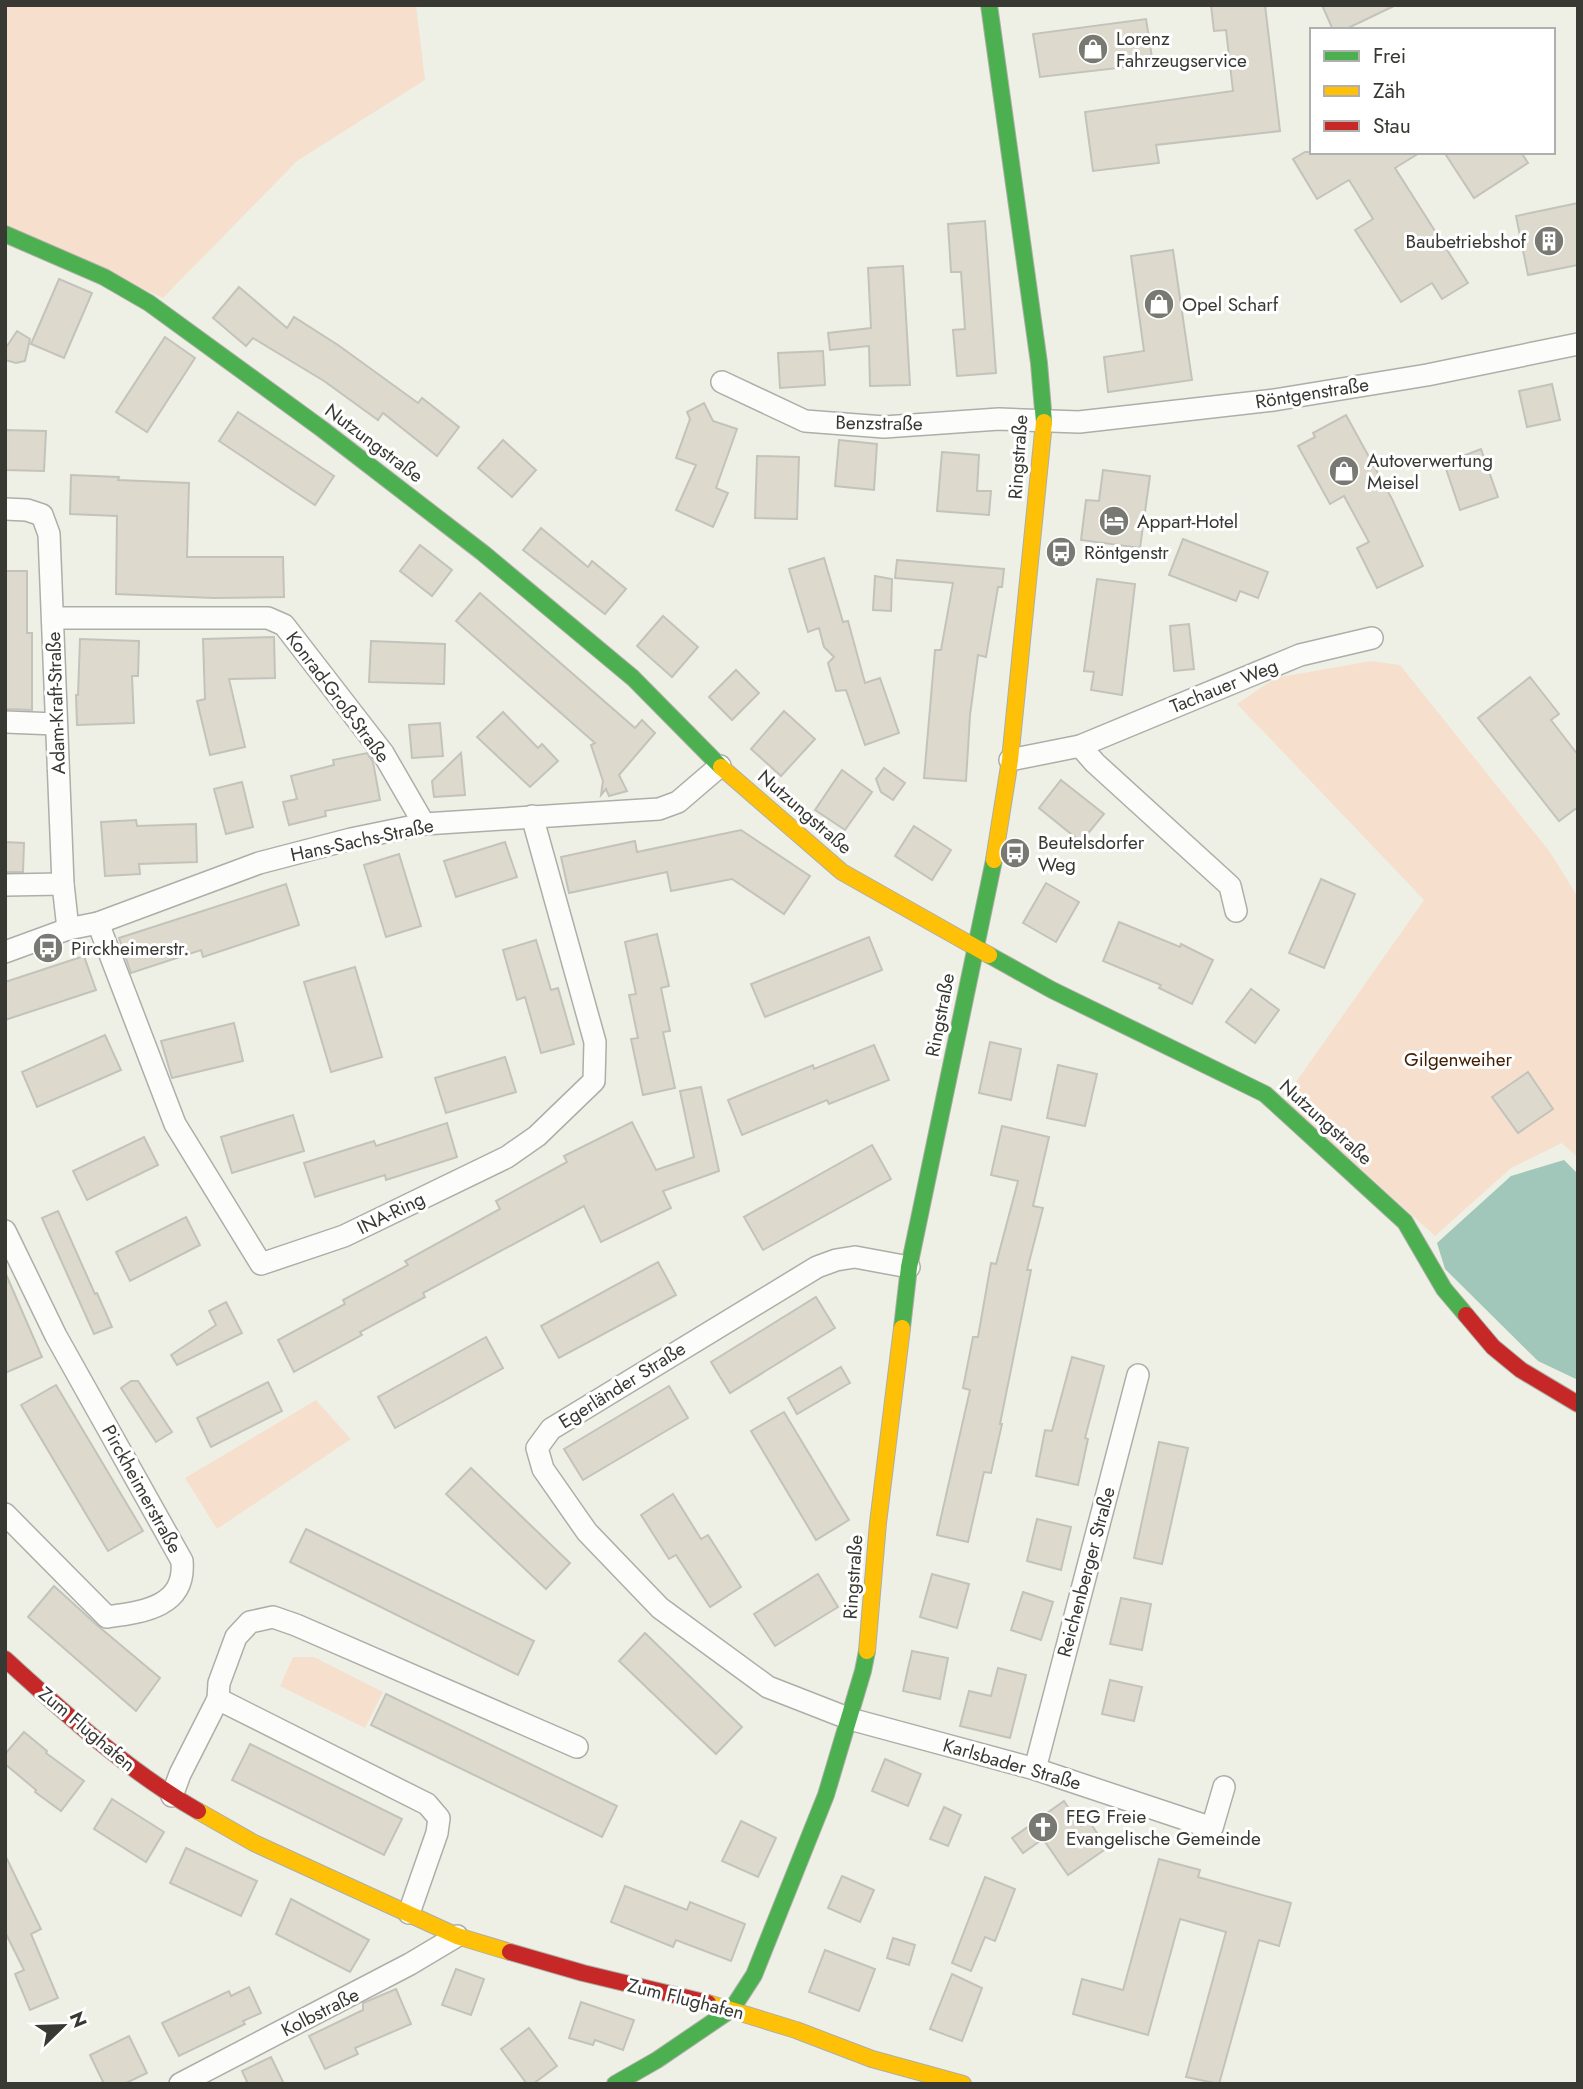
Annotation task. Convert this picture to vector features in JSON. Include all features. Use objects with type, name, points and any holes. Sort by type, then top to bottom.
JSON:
[{"type":"street","name":"Ringstraße","points":[[732,2009],[754,1975],[826,1795],[863,1671],[869,1637],[879,1510],[909,1267],[996,850],[1010,760],[1044,419],[1039,363],[989,5]]},
{"type":"street","name":"Nutzungstraße","points":[[5,234],[104,277],[149,303],[310,421],[483,553],[633,678],[720,766],[842,872],[1052,990],[1265,1094],[1405,1222],[1444,1289],[1493,1347],[1521,1370],[1578,1404]]},
{"type":"street","name":"Röntgenstraße","points":[[1044,419],[1079,422],[1274,400],[1427,375],[1578,344]]},
{"type":"street","name":"Benzstraße","points":[[722,382],[805,421],[884,427],[999,419],[1044,419]]},
{"type":"street","name":"Adam-Kraft-Straße","points":[[5,509],[27,510],[41,515],[48,534],[63,884],[68,929]]},
{"type":"street","name":"Konrad-Groß-Straße","points":[[53,618],[268,618],[284,625],[383,753],[424,824]]},
{"type":"street","name":"Tachauer Weg","points":[[1010,760],[1080,746],[1300,655],[1372,638]]},
{"type":"street","points":[[5,722],[56,724]]},
{"type":"street","points":[[1080,746],[1095,763],[1230,886],[1236,911]]},
{"type":"street","name":"Hans-Sachs-Straße","points":[[5,952],[68,929],[99,923],[259,863],[351,839],[424,824],[659,809],[678,802],[720,766]]},
{"type":"street","name":"INA-Ring","points":[[99,923],[175,1124],[261,1264],[344,1236],[507,1157],[537,1136],[594,1081],[595,1042],[532,816]]},
{"type":"street","points":[[5,885],[63,884]]},
{"type":"street","name":"Pirckheimerstraße","points":[[5,1231],[55,1336],[183,1561],[184,1576],[177,1590],[154,1609],[107,1617],[5,1514]]},
{"type":"street","name":"Egerländer Straße","points":[[850,1718],[768,1687],[660,1608],[587,1532],[543,1469],[537,1448],[551,1429],[817,1267],[835,1260],[855,1257],[909,1267]]},
{"type":"street","name":"Reichenberger Straße","points":[[1035,1769],[1138,1375]]},
{"type":"street","points":[[172,1796],[180,1774],[219,1699],[219,1683],[236,1637],[250,1622],[273,1617],[577,1747]]},
{"type":"street","name":"Zum Flughafen","points":[[5,1659],[102,1746],[172,1796],[254,1843],[412,1903],[457,1936],[653,1992],[732,2009],[873,2059],[964,2084]]},
{"type":"street","points":[[219,1699],[427,1804],[439,1818],[437,1833],[412,1903]]},
{"type":"street","name":"Karlsbader Straße","points":[[850,1718],[1035,1769],[1212,1828],[1224,1787]]},
{"type":"street","name":"Kolbstraße","points":[[180,2084],[411,1964],[457,1936]]},
{"type":"street","points":[[615,2084],[657,2060],[732,2009]]},
{"type":"green space","points":[[5,5],[416,5],[425,80],[297,161],[163,298],[5,226]]},
{"type":"green space","name":"Gilgenweiher","points":[[1371,661],[1400,665],[1550,852],[1578,897],[1578,1158],[1562,1143],[1511,1168],[1435,1236],[1284,1099],[1424,900],[1237,704],[1275,678]]},
{"type":"green space","points":[[316,1400],[351,1439],[217,1529],[185,1478]]},
{"type":"green space","points":[[293,1657],[314,1657],[383,1692],[365,1728],[280,1686]]},
{"type":"water","points":[[1564,1160],[1578,1174],[1578,1380],[1538,1361],[1445,1269],[1437,1243],[1511,1176]]},
{"type":"building","points":[[1211,5],[1265,5],[1280,131],[1156,145],[1159,163],[1093,171],[1085,112],[1233,91],[1226,30],[1214,31]]},
{"type":"building","points":[[1322,5],[1396,5],[1348,28],[1332,28]]},
{"type":"building","name":"Lorenz Fahrzeugservice","points":[[1146,19],[1153,64],[1040,77],[1033,34]]},
{"type":"building","points":[[1305,152],[1418,154],[1395,168],[1468,283],[1442,299],[1432,283],[1401,302],[1355,230],[1373,219],[1349,180],[1317,199],[1293,159]]},
{"type":"building","points":[[1445,154],[1522,154],[1528,163],[1474,198]]},
{"type":"building","name":"Baubetriebshof","points":[[1578,203],[1578,265],[1528,275],[1516,216]]},
{"type":"building","points":[[985,221],[996,373],[957,376],[953,330],[965,329],[961,272],[951,272],[948,224]]},
{"type":"building","name":"Opel Scharf","points":[[1173,250],[1192,380],[1108,392],[1104,357],[1144,351],[1131,256]]},
{"type":"building","points":[[903,266],[910,385],[870,386],[869,346],[830,350],[828,333],[871,328],[868,268]]},
{"type":"building","points":[[59,279],[92,293],[64,358],[31,344]]},
{"type":"building","points":[[239,287],[287,328],[294,317],[418,403],[422,398],[459,427],[437,456],[383,413],[378,420],[324,381],[253,338],[246,346],[213,318]]},
{"type":"building","points":[[17,331],[30,339],[25,361],[16,363],[5,360],[5,349]]},
{"type":"building","points":[[165,337],[195,358],[147,432],[116,412]]},
{"type":"building","points":[[823,351],[825,385],[780,388],[778,353]]},
{"type":"building","points":[[1552,384],[1560,420],[1527,427],[1519,391]]},
{"type":"building","points":[[704,403],[713,421],[737,429],[716,488],[728,493],[713,527],[676,510],[696,465],[676,458],[690,419],[687,412]]},
{"type":"building","points":[[238,412],[334,476],[315,505],[219,441]]},
{"type":"building","points":[[1346,415],[1392,499],[1423,566],[1377,588],[1357,548],[1369,542],[1344,496],[1330,504],[1298,446],[1315,437],[1313,433]]},
{"type":"building","points":[[5,430],[46,431],[44,471],[5,470]]},
{"type":"building","points":[[503,440],[536,470],[512,497],[478,468]]},
{"type":"building","points":[[839,440],[877,444],[874,490],[835,486]]},
{"type":"building","points":[[1481,449],[1498,497],[1460,510],[1444,463]]},
{"type":"building","points":[[942,452],[979,455],[977,491],[991,491],[989,515],[937,511]]},
{"type":"building","points":[[757,456],[799,457],[797,519],[755,518]]},
{"type":"building","name":"Appart-Hotel","points":[[1103,470],[1150,476],[1140,548],[1081,540],[1086,500],[1099,501]]},
{"type":"building","points":[[71,475],[189,483],[187,557],[283,557],[284,597],[214,598],[116,594],[117,516],[70,514]]},
{"type":"building","points":[[541,528],[588,567],[592,561],[626,589],[605,614],[523,550]]},
{"type":"building","points":[[1183,539],[1268,572],[1258,598],[1240,591],[1236,601],[1169,575]]},
{"type":"building","points":[[420,545],[452,570],[432,596],[400,571]]},
{"type":"building","points":[[824,558],[843,622],[848,621],[865,683],[880,678],[899,733],[865,745],[846,690],[836,691],[828,663],[834,657],[824,647],[819,628],[808,632],[789,569]]},
{"type":"building","points":[[897,560],[1004,569],[1002,587],[998,587],[986,657],[978,655],[970,715],[966,781],[924,778],[935,650],[941,650],[953,583],[895,578]]},
{"type":"building","points":[[5,571],[27,571],[27,633],[32,633],[32,710],[5,709]]},
{"type":"building","points":[[875,576],[892,579],[891,611],[873,610]]},
{"type":"building","points":[[1097,579],[1135,584],[1122,695],[1091,690],[1094,672],[1084,671]]},
{"type":"building","points":[[480,593],[635,728],[642,720],[655,733],[619,775],[627,791],[609,796],[606,789],[601,795],[603,781],[591,745],[595,743],[456,621]]},
{"type":"building","points":[[663,616],[698,647],[672,677],[637,646]]},
{"type":"building","points":[[1189,624],[1194,669],[1174,671],[1170,626]]},
{"type":"building","points":[[274,637],[275,678],[229,679],[245,747],[210,755],[197,701],[205,699],[203,639]]},
{"type":"building","points":[[80,639],[139,641],[138,676],[132,676],[134,723],[77,725]]},
{"type":"building","points":[[371,641],[445,644],[444,684],[369,682]]},
{"type":"building","points":[[736,670],[759,693],[732,720],[709,697]]},
{"type":"building","points":[[1530,677],[1559,714],[1551,720],[1578,755],[1578,807],[1559,821],[1478,718]]},
{"type":"building","points":[[784,711],[815,739],[781,776],[751,749]]},
{"type":"building","points":[[503,712],[538,748],[542,744],[558,761],[530,787],[477,737]]},
{"type":"building","points":[[440,723],[443,756],[412,758],[409,725]]},
{"type":"building","points":[[367,753],[373,762],[380,800],[325,811],[326,816],[289,825],[283,802],[297,799],[291,776],[334,765],[333,760]]},
{"type":"building","points":[[461,753],[465,795],[434,797],[432,781]]},
{"type":"building","points":[[884,768],[905,783],[893,800],[881,792],[876,779]]},
{"type":"building","points":[[842,770],[872,792],[845,830],[815,810]]},
{"type":"building","points":[[1061,780],[1104,814],[1081,842],[1039,808]]},
{"type":"building","points":[[242,782],[253,827],[226,834],[214,789]]},
{"type":"building","points":[[136,820],[137,826],[196,824],[197,862],[139,864],[140,874],[105,876],[101,822]]},
{"type":"building","points":[[914,826],[951,850],[932,880],[895,856]]},
{"type":"building","points":[[741,830],[810,876],[784,914],[732,879],[671,891],[667,872],[569,893],[561,857],[635,841],[637,852]]},
{"type":"building","points":[[5,842],[24,843],[23,872],[5,872]]},
{"type":"building","points":[[505,842],[517,877],[456,897],[444,861]]},
{"type":"building","points":[[399,854],[421,926],[386,937],[364,865]]},
{"type":"building","points":[[1321,879],[1355,894],[1324,968],[1289,953]]},
{"type":"building","points":[[1046,883],[1079,902],[1056,942],[1023,923]]},
{"type":"building","points":[[286,884],[299,925],[203,957],[201,950],[131,973],[119,938]]},
{"type":"building","points":[[1119,922],[1180,947],[1181,944],[1213,960],[1192,1004],[1159,988],[1161,985],[1103,961]]},
{"type":"building","points":[[657,934],[669,986],[661,988],[670,1031],[663,1032],[675,1088],[643,1095],[631,1039],[638,1038],[629,995],[636,994],[625,942]]},
{"type":"building","points":[[869,937],[882,970],[765,1017],[751,984]]},
{"type":"building","points":[[536,940],[551,990],[558,988],[574,1044],[541,1053],[525,997],[517,1000],[503,950]]},
{"type":"building","points":[[84,956],[96,990],[5,1020],[5,982]]},
{"type":"building","points":[[355,967],[382,1057],[331,1072],[304,982]]},
{"type":"building","points":[[1251,989],[1279,1010],[1255,1043],[1226,1022]]},
{"type":"building","points":[[234,1023],[243,1061],[172,1078],[161,1041]]},
{"type":"building","points":[[105,1035],[121,1070],[37,1107],[22,1072]]},
{"type":"building","points":[[990,1042],[1021,1049],[1011,1100],[979,1093]]},
{"type":"building","points":[[874,1045],[889,1080],[829,1104],[827,1100],[742,1135],[728,1100],[813,1065],[814,1069]]},
{"type":"building","points":[[505,1057],[516,1092],[446,1113],[435,1078]]},
{"type":"building","points":[[1058,1065],[1097,1074],[1085,1126],[1047,1118]]},
{"type":"building","points":[[1528,1072],[1553,1109],[1518,1133],[1492,1097]]},
{"type":"building","points":[[701,1087],[719,1171],[663,1191],[671,1208],[601,1242],[584,1206],[423,1293],[425,1297],[294,1372],[278,1340],[345,1304],[343,1300],[408,1265],[405,1261],[500,1209],[496,1201],[567,1162],[564,1156],[632,1122],[656,1170],[694,1157],[680,1091]]},
{"type":"building","points":[[293,1115],[304,1151],[232,1173],[221,1137]]},
{"type":"building","points":[[447,1123],[457,1157],[386,1180],[385,1175],[315,1197],[304,1163],[374,1141],[376,1146]]},
{"type":"building","points":[[1002,1126],[1049,1137],[1033,1206],[1043,1208],[1027,1270],[1031,1270],[1002,1424],[991,1473],[984,1472],[968,1542],[937,1535],[970,1390],[963,1388],[973,1337],[978,1337],[991,1263],[996,1264],[1018,1181],[991,1175]]},
{"type":"building","points":[[144,1137],[158,1165],[87,1200],[73,1171]]},
{"type":"building","points":[[872,1145],[891,1179],[763,1250],[744,1217]]},
{"type":"building","points":[[58,1211],[112,1327],[94,1334],[42,1218]]},
{"type":"building","points":[[186,1217],[200,1245],[130,1281],[116,1252]]},
{"type":"building","points":[[658,1262],[676,1295],[559,1358],[541,1326]]},
{"type":"building","points":[[5,1272],[42,1357],[5,1373]]},
{"type":"building","points":[[816,1297],[835,1328],[730,1393],[711,1362]]},
{"type":"building","points":[[226,1302],[242,1333],[177,1365],[171,1355],[216,1325],[209,1311]]},
{"type":"building","points":[[486,1337],[503,1368],[395,1428],[378,1397]]},
{"type":"building","points":[[1072,1357],[1104,1366],[1085,1438],[1088,1439],[1078,1485],[1036,1476],[1045,1430],[1052,1431]]},
{"type":"building","points":[[841,1367],[850,1383],[797,1414],[788,1398]]},
{"type":"building","points":[[131,1381],[138,1381],[172,1432],[156,1442],[121,1388]]},
{"type":"building","points":[[268,1382],[282,1411],[211,1447],[197,1418]]},
{"type":"building","points":[[56,1385],[143,1531],[108,1551],[21,1405]]},
{"type":"building","points":[[669,1386],[688,1418],[583,1480],[564,1449]]},
{"type":"building","points":[[784,1412],[849,1520],[816,1540],[751,1431]]},
{"type":"building","points":[[1159,1442],[1188,1448],[1162,1564],[1134,1558]]},
{"type":"building","points":[[471,1468],[570,1563],[546,1589],[446,1494]]},
{"type":"building","points":[[673,1494],[701,1539],[708,1535],[741,1587],[710,1607],[676,1555],[669,1559],[641,1515]]},
{"type":"building","points":[[1037,1519],[1071,1527],[1061,1570],[1027,1561]]},
{"type":"building","points":[[306,1529],[534,1641],[518,1675],[290,1562]]},
{"type":"building","points":[[818,1574],[838,1607],[775,1646],[754,1614]]},
{"type":"building","points":[[932,1574],[969,1584],[957,1628],[920,1617]]},
{"type":"building","points":[[54,1586],[160,1678],[136,1711],[28,1617]]},
{"type":"building","points":[[1023,1592],[1053,1602],[1041,1640],[1011,1630]]},
{"type":"building","points":[[1121,1598],[1151,1604],[1142,1650],[1110,1644]]},
{"type":"building","points":[[645,1633],[742,1727],[716,1754],[619,1661]]},
{"type":"building","points":[[912,1651],[948,1658],[940,1699],[903,1691]]},
{"type":"building","points":[[998,1668],[1026,1675],[1010,1738],[960,1726],[969,1691],[991,1696]]},
{"type":"building","points":[[1110,1680],[1142,1687],[1134,1721],[1102,1714]]},
{"type":"building","points":[[386,1694],[617,1806],[602,1837],[371,1725]]},
{"type":"building","points":[[24,1732],[47,1751],[46,1753],[84,1781],[61,1811],[35,1792],[36,1790],[5,1764],[5,1754]]},
{"type":"building","points":[[250,1744],[402,1819],[384,1855],[232,1780]]},
{"type":"building","points":[[885,1759],[921,1774],[908,1806],[872,1791]]},
{"type":"building","points":[[112,1799],[164,1832],[146,1862],[94,1829]]},
{"type":"building","points":[[1064,1801],[1081,1826],[1089,1821],[1107,1848],[1068,1875],[1043,1839],[1023,1853],[1012,1838]]},
{"type":"building","points":[[944,1807],[961,1815],[948,1846],[930,1839]]},
{"type":"building","points":[[741,1821],[776,1838],[758,1877],[722,1861]]},
{"type":"building","points":[[186,1848],[257,1881],[241,1916],[170,1883]]},
{"type":"building","points":[[5,1855],[41,1929],[31,1934],[58,1998],[30,2010],[15,1974],[24,1970],[5,1932]]},
{"type":"building","points":[[1159,1859],[1200,1870],[1198,1877],[1291,1903],[1279,1946],[1259,1940],[1219,2084],[1186,2077],[1226,1932],[1180,1919],[1148,2035],[1073,2014],[1082,1979],[1123,1990]]},
{"type":"building","points":[[842,1876],[874,1890],[860,1922],[828,1908]]},
{"type":"building","points":[[985,1877],[1015,1889],[995,1941],[985,1937],[971,1971],[952,1963]]},
{"type":"building","points":[[625,1886],[687,1910],[690,1902],[745,1924],[731,1961],[676,1940],[673,1947],[611,1922]]},
{"type":"building","points":[[291,1899],[369,1940],[350,1972],[276,1934]]},
{"type":"building","points":[[893,1938],[915,1945],[909,1965],[887,1958]]},
{"type":"building","points":[[825,1950],[875,1969],[859,2011],[809,1992]]},
{"type":"building","points":[[456,1969],[484,1979],[471,2015],[442,2005]]},
{"type":"building","points":[[952,1974],[982,1988],[962,2041],[930,2029]]},
{"type":"building","points":[[249,1987],[261,2013],[243,2021],[245,2024],[179,2056],[162,2023],[229,1991],[231,1996]]},
{"type":"building","points":[[396,1989],[411,2024],[355,2048],[358,2054],[325,2069],[309,2036],[363,2010],[363,2003]]},
{"type":"building","points":[[581,2002],[634,2020],[623,2050],[595,2040],[593,2045],[569,2038]]},
{"type":"building","points":[[529,2028],[557,2066],[533,2084],[527,2084],[501,2049]]},
{"type":"building","points":[[129,2036],[147,2073],[124,2084],[104,2084],[90,2055]]},
{"type":"building","points":[[271,2057],[284,2084],[248,2084],[242,2071]]},
{"type":"traffic: fast","points":[[989,5],[1039,363],[1044,422]]},
{"type":"traffic: fast","points":[[5,234],[104,277],[149,303],[322,429],[483,553],[633,678],[721,767]]},
{"type":"traffic: fast","points":[[902,1328],[909,1267],[994,860]]},
{"type":"traffic: fast","points":[[989,955],[1052,990],[1265,1094],[1405,1222],[1444,1289],[1466,1315]]},
{"type":"traffic: fast","points":[[615,2084],[657,2060],[732,2009],[754,1975],[826,1795],[867,1651]]},
{"type":"traffic: slow","points":[[994,860],[1010,760],[1044,422]]},
{"type":"traffic: slow","points":[[721,767],[842,872],[989,955]]},
{"type":"traffic: slow","points":[[867,1651],[878,1523],[902,1328]]},
{"type":"traffic: slow","points":[[198,1811],[254,1843],[457,1936],[510,1952]]},
{"type":"traffic: slow","points":[[708,2003],[796,2030],[872,2059],[963,2084]]},
{"type":"traffic: jam","points":[[1466,1315],[1493,1347],[1521,1370],[1578,1404]]},
{"type":"traffic: jam","points":[[5,1659],[121,1759],[198,1811]]},
{"type":"traffic: jam","points":[[510,1952],[583,1973],[708,2003]]},
{"type":"place","name":"Lorenz Fahrzeugservice","points":[[1093,49]]},
{"type":"place","name":"Baubetriebshof","points":[[1549,241]]},
{"type":"place","name":"Opel Scharf","points":[[1159,304]]},
{"type":"place","name":"Autoverwertung Meisel","points":[[1344,471]]},
{"type":"place","name":"Appart-Hotel","points":[[1114,521]]},
{"type":"place","name":"Röntgenstr","points":[[1061,552]]},
{"type":"place","name":"Beutelsdorfer Weg","points":[[1015,853]]},
{"type":"place","name":"Pirckheimerstr.","points":[[48,948]]},
{"type":"place","name":"FEG Freie Evangelische Gemeinde","points":[[1043,1827]]}]
